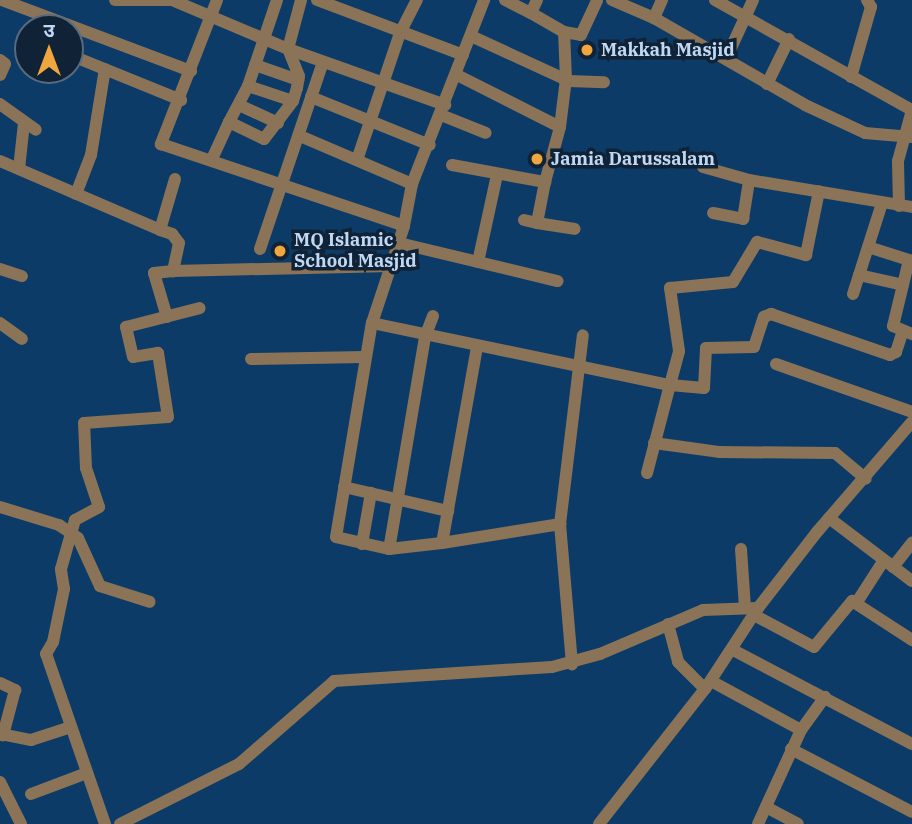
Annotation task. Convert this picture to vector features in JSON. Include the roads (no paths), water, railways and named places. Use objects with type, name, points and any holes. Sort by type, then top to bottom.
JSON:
[{"type":"street","points":[[2,0],[191,71]]},
{"type":"street","points":[[115,0],[172,0],[288,50],[385,82],[486,133]]},
{"type":"street","points":[[217,0],[181,100],[160,144],[283,181],[404,226]]},
{"type":"street","points":[[212,159],[248,86],[277,0]]},
{"type":"street","points":[[229,122],[264,139],[293,101],[298,80],[288,50],[301,0]]},
{"type":"street","points":[[317,0],[463,55]]},
{"type":"street","points":[[357,160],[400,33],[417,0]]},
{"type":"street","points":[[505,0],[564,32],[581,35],[597,0]]},
{"type":"street","points":[[531,13],[537,0]]},
{"type":"street","points":[[612,0],[654,18],[768,84],[860,131],[908,136]]},
{"type":"street","points":[[654,18],[662,0]]},
{"type":"street","points":[[703,167],[749,180],[905,206],[898,161],[908,136],[912,110],[715,0]]},
{"type":"street","points":[[726,59],[753,0]]},
{"type":"street","points":[[850,77],[871,7],[867,0]]},
{"type":"street","points":[[480,1],[457,75],[412,184],[404,226],[372,323],[334,534],[362,544],[389,549],[560,524]]},
{"type":"street","points":[[564,32],[566,79],[560,127],[545,182],[530,221],[575,229]]},
{"type":"street","points":[[471,36],[566,79],[604,82]]},
{"type":"street","points":[[768,84],[789,39]]},
{"type":"street","points":[[0,60],[5,64],[0,75]]},
{"type":"street","points":[[84,61],[181,100]]},
{"type":"street","points":[[260,249],[323,62]]},
{"type":"street","points":[[255,65],[298,80]]},
{"type":"street","points":[[76,194],[90,156],[105,69]]},
{"type":"street","points":[[457,75],[560,127]]},
{"type":"street","points":[[248,86],[293,101]]},
{"type":"street","points":[[311,97],[430,145]]},
{"type":"street","points":[[0,104],[36,130]]},
{"type":"street","points":[[239,105],[278,123]]},
{"type":"street","points":[[19,169],[24,123]]},
{"type":"street","points":[[300,136],[412,184]]},
{"type":"street","points":[[0,161],[172,234],[179,243],[173,271]]},
{"type":"street","points":[[452,165],[545,182]]},
{"type":"street","points":[[478,261],[497,175]]},
{"type":"street","points":[[160,230],[175,179]]},
{"type":"street","points":[[713,214],[743,219],[749,180]]},
{"type":"street","points":[[648,473],[679,351],[670,288],[733,282],[757,242],[806,255],[819,191]]},
{"type":"street","points":[[853,294],[882,203]]},
{"type":"street","points":[[399,243],[557,281]]},
{"type":"street","points":[[372,323],[425,337],[670,386],[704,388],[706,348],[754,347],[764,317],[771,314],[890,355],[896,352],[908,333],[893,326],[909,260],[868,247]]},
{"type":"street","points":[[167,317],[154,273],[391,266]]},
{"type":"street","points":[[0,269],[22,276]]},
{"type":"street","points":[[859,275],[903,285]]},
{"type":"street","points":[[105,824],[46,654],[53,642],[64,589],[61,569],[75,520],[99,507],[86,468],[84,423],[168,417],[158,353],[133,357],[126,327],[200,308]]},
{"type":"street","points":[[389,549],[425,337],[433,316]]},
{"type":"street","points":[[0,323],[22,339]]},
{"type":"street","points":[[572,664],[560,524],[575,366],[583,335]]},
{"type":"street","points":[[442,543],[477,347]]},
{"type":"street","points":[[251,359],[364,357]]},
{"type":"street","points":[[776,364],[912,412]]},
{"type":"street","points":[[599,824],[708,685],[733,650],[752,610],[912,422]]},
{"type":"street","points":[[654,443],[720,452],[835,453],[866,479]]},
{"type":"street","points":[[344,487],[448,511]]},
{"type":"street","points":[[362,544],[371,493]]},
{"type":"street","points":[[0,507],[72,534],[78,538],[100,586],[150,602]]},
{"type":"street","points":[[829,518],[912,581]]},
{"type":"street","points":[[120,824],[239,764],[334,681],[456,670],[512,673],[572,664],[703,610],[752,610],[814,648],[848,604],[857,602],[889,564],[912,543]]},
{"type":"street","points":[[741,549],[752,610]]},
{"type":"street","points":[[857,602],[912,640]]},
{"type":"street","points":[[668,624],[678,662],[708,685],[801,730]]},
{"type":"street","points":[[733,650],[912,744]]},
{"type":"street","points":[[0,683],[15,690],[1,735],[31,740],[71,727]]},
{"type":"street","points":[[758,824],[791,748],[825,697]]},
{"type":"street","points":[[791,748],[912,812]]},
{"type":"street","points":[[31,794],[88,773]]},
{"type":"street","points":[[0,782],[21,824]]},
{"type":"street","points":[[765,807],[798,824]]},
{"type":"place","name":"Makkah Masjid","points":[[587,50]]},
{"type":"place","name":"Jamia Darussalam","points":[[537,159]]},
{"type":"place","name":"MQ Islamic School Masjid","points":[[280,251]]}]
